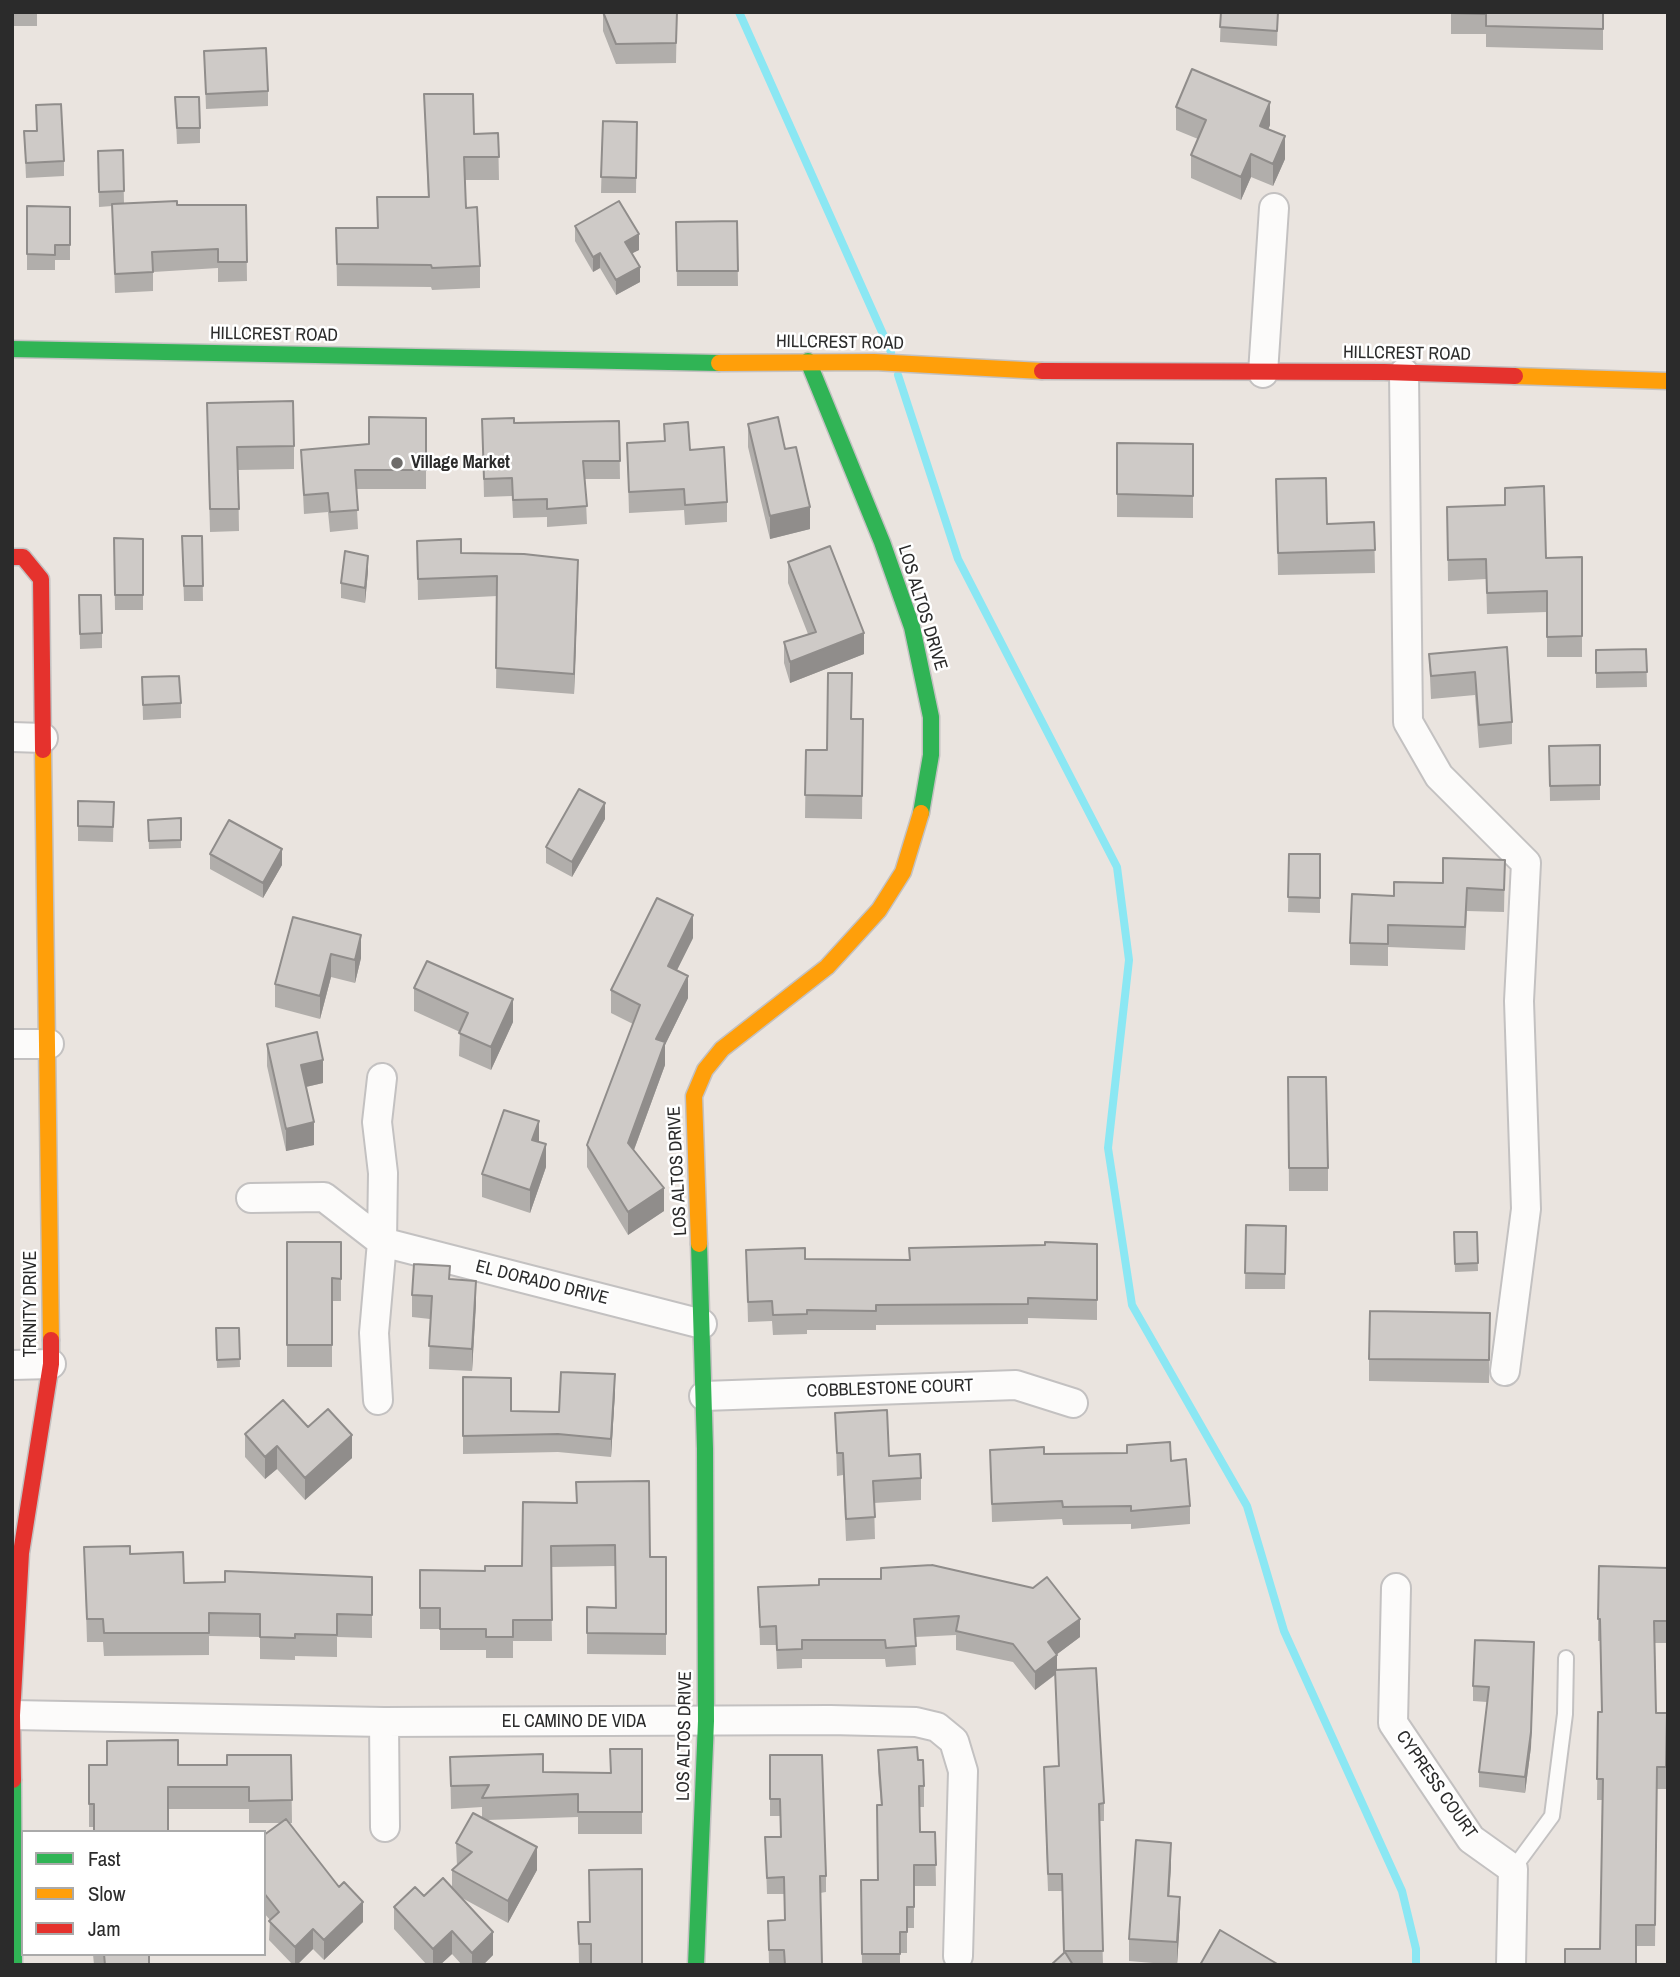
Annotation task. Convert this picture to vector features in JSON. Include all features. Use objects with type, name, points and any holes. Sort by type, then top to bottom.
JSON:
[{"type":"street","points":[[1263,373],[1274,208]]},
{"type":"street","name":"HILLCREST ROAD","points":[[12,349],[708,363],[808,360],[1086,373],[1404,373],[1668,381]]},
{"type":"street","name":"LOS ALTOS DRIVE","points":[[696,1965],[706,1721],[704,1396],[693,1110],[698,1084],[722,1049],[827,967],[879,910],[903,872],[913,845],[926,795],[931,755],[931,716],[912,627],[882,542],[808,360]]},
{"type":"street","points":[[1404,373],[1408,722],[1439,776],[1526,863],[1520,1001],[1526,1209],[1505,1371]]},
{"type":"street","name":"TRINITY DRIVE","points":[[12,557],[23,557],[41,579],[51,1364],[21,1553],[12,1715],[14,1965]]},
{"type":"street","points":[[12,737],[43,738]]},
{"type":"street","points":[[12,1044],[49,1044]]},
{"type":"street","points":[[378,1400],[374,1333],[382,1242],[383,1173],[377,1122],[382,1078]]},
{"type":"street","name":"EL DORADO DRIVE","points":[[251,1198],[324,1198],[382,1242],[702,1324]]},
{"type":"street","points":[[12,1365],[51,1364]]},
{"type":"street","name":"COBBLESTONE COURT","points":[[704,1396],[1016,1385],[1073,1403]]},
{"type":"street","name":"CYPRESS COURT","points":[[1396,1588],[1392,1723],[1471,1839],[1513,1869]]},
{"type":"street","name":"EL CAMINO DE VIDA","points":[[12,1715],[384,1722],[916,1722],[948,1733],[962,1758],[958,1956]]},
{"type":"street","points":[[384,1722],[385,1827]]},
{"type":"street","points":[[1511,1965],[1513,1869]]},
{"type":"lane","points":[[1513,1869],[1552,1816],[1564,1714],[1566,1658]]},
{"type":"building","points":[[603,12],[677,12],[676,43],[616,44]]},
{"type":"building","points":[[1221,12],[1278,12],[1277,31],[1220,27]]},
{"type":"building","points":[[1603,12],[1603,29],[1486,26],[1486,14],[1451,13]]},
{"type":"building","points":[[266,48],[268,91],[206,94],[204,51]]},
{"type":"building","points":[[1192,69],[1270,102],[1260,126],[1285,136],[1273,164],[1251,154],[1241,177],[1191,155],[1206,120],[1176,107]]},
{"type":"building","points":[[424,94],[473,94],[474,134],[498,133],[499,157],[464,157],[466,208],[477,207],[480,266],[432,268],[431,265],[337,264],[336,228],[378,228],[377,197],[429,197]]},
{"type":"building","points":[[175,97],[199,97],[200,128],[177,128]]},
{"type":"building","points":[[61,104],[64,161],[26,163],[24,131],[37,131],[36,105]]},
{"type":"building","points":[[603,121],[637,122],[636,178],[601,177]]},
{"type":"building","points":[[123,150],[124,191],[99,192],[98,151]]},
{"type":"building","points":[[177,201],[177,205],[246,205],[247,262],[218,262],[218,249],[152,252],[153,272],[115,274],[112,204]]},
{"type":"building","points":[[619,201],[639,234],[625,242],[640,267],[616,280],[600,253],[593,257],[575,226]]},
{"type":"building","points":[[27,206],[70,207],[70,245],[55,245],[55,255],[27,254]]},
{"type":"building","points":[[737,221],[738,271],[677,271],[676,222]]},
{"type":"building","points":[[293,401],[294,446],[237,447],[239,509],[210,509],[207,403]]},
{"type":"building","points":[[369,417],[426,418],[426,470],[355,470],[358,510],[330,512],[328,493],[304,495],[301,450],[369,444]]},
{"type":"building","points":[[778,417],[785,449],[796,447],[810,507],[770,516],[748,424]]},
{"type":"building","points":[[514,418],[514,423],[619,421],[620,461],[583,461],[587,506],[547,509],[547,499],[513,500],[512,478],[484,479],[482,419]]},
{"type":"building","points":[[688,422],[690,450],[724,447],[727,502],[685,505],[684,489],[629,492],[627,443],[665,441],[664,424]]},
{"type":"building","points":[[1117,443],[1193,444],[1193,496],[1117,494]]},
{"type":"building","points":[[1326,478],[1327,524],[1374,522],[1375,550],[1278,553],[1276,479]]},
{"type":"building","points":[[1544,486],[1546,558],[1582,557],[1582,636],[1547,637],[1547,591],[1487,593],[1486,559],[1448,560],[1447,507],[1505,505],[1505,488]]},
{"type":"building","points":[[182,536],[202,536],[203,586],[184,586]]},
{"type":"building","points":[[114,538],[143,539],[143,595],[115,595]]},
{"type":"building","points":[[461,539],[461,553],[524,554],[578,560],[574,674],[496,668],[497,576],[418,579],[417,541]]},
{"type":"building","points":[[830,546],[864,633],[790,662],[784,642],[816,632],[788,562]]},
{"type":"building","points":[[345,551],[368,556],[365,588],[341,583]]},
{"type":"building","points":[[79,595],[101,595],[102,633],[80,634]]},
{"type":"building","points":[[1507,647],[1512,722],[1479,725],[1475,672],[1431,676],[1429,654]]},
{"type":"building","points":[[1646,649],[1647,672],[1596,673],[1596,650]]},
{"type":"building","points":[[828,673],[852,673],[851,719],[863,719],[862,796],[805,795],[806,750],[827,750]]},
{"type":"building","points":[[179,676],[181,703],[143,705],[142,677]]},
{"type":"building","points":[[1600,745],[1600,785],[1550,786],[1549,746]]},
{"type":"building","points":[[579,789],[605,803],[572,862],[546,847]]},
{"type":"building","points":[[78,801],[114,802],[113,827],[78,826]]},
{"type":"building","points":[[181,818],[181,840],[149,841],[148,820]]},
{"type":"building","points":[[229,820],[282,849],[263,883],[210,854]]},
{"type":"building","points":[[1289,854],[1320,854],[1320,898],[1288,897]]},
{"type":"building","points":[[1443,858],[1505,860],[1504,890],[1467,888],[1465,927],[1388,925],[1388,944],[1350,943],[1352,894],[1394,896],[1394,882],[1443,883]]},
{"type":"building","points":[[657,898],[693,915],[668,966],[688,976],[656,1039],[665,1042],[628,1143],[664,1188],[628,1212],[587,1145],[640,1005],[611,990]]},
{"type":"building","points":[[293,917],[361,935],[355,960],[331,954],[320,996],[275,984]]},
{"type":"building","points":[[427,961],[513,999],[491,1047],[459,1033],[468,1013],[414,988]]},
{"type":"building","points":[[317,1032],[323,1060],[301,1065],[314,1122],[286,1129],[267,1044]]},
{"type":"building","points":[[1288,1077],[1326,1077],[1328,1168],[1289,1168]]},
{"type":"building","points":[[504,1110],[539,1121],[532,1140],[546,1144],[530,1190],[482,1174]]},
{"type":"building","points":[[1246,1225],[1286,1226],[1285,1274],[1245,1273]]},
{"type":"building","points":[[1454,1232],[1477,1232],[1478,1263],[1455,1264]]},
{"type":"building","points":[[287,1242],[341,1242],[341,1279],[332,1278],[332,1345],[287,1345]]},
{"type":"building","points":[[1045,1242],[1097,1244],[1097,1300],[1028,1298],[1028,1304],[876,1305],[876,1311],[807,1310],[807,1314],[773,1315],[772,1301],[748,1302],[746,1250],[805,1248],[805,1259],[910,1260],[909,1248],[1045,1245]]},
{"type":"building","points":[[414,1264],[450,1266],[449,1279],[476,1281],[472,1349],[429,1346],[432,1296],[412,1295]]},
{"type":"building","points":[[1370,1311],[1490,1313],[1489,1360],[1369,1359]]},
{"type":"building","points":[[216,1328],[239,1328],[240,1359],[217,1360]]},
{"type":"building","points":[[561,1372],[615,1374],[611,1439],[558,1434],[463,1436],[463,1377],[511,1378],[511,1411],[559,1412]]},
{"type":"building","points":[[283,1400],[308,1427],[328,1409],[352,1435],[305,1478],[277,1446],[265,1457],[245,1434]]},
{"type":"building","points":[[887,1410],[889,1456],[920,1454],[921,1478],[873,1481],[875,1517],[846,1519],[843,1453],[837,1453],[835,1413]]},
{"type":"building","points":[[1170,1442],[1171,1461],[1186,1459],[1190,1506],[1131,1511],[1131,1506],[1063,1507],[1062,1501],[992,1504],[990,1450],[1044,1447],[1044,1454],[1127,1453],[1127,1445]]},
{"type":"building","points":[[649,1481],[650,1557],[666,1557],[666,1634],[587,1633],[587,1607],[616,1608],[615,1545],[551,1546],[552,1620],[513,1620],[513,1637],[486,1637],[486,1629],[440,1629],[440,1608],[420,1608],[420,1570],[485,1571],[485,1566],[522,1566],[523,1502],[577,1503],[576,1482]]},
{"type":"building","points":[[130,1546],[130,1554],[183,1552],[184,1583],[225,1582],[225,1571],[372,1577],[372,1615],[337,1614],[337,1635],[295,1634],[295,1638],[260,1637],[260,1614],[209,1613],[209,1633],[104,1633],[103,1619],[87,1619],[84,1547]]},
{"type":"building","points":[[932,1565],[1033,1588],[1047,1577],[1080,1619],[1048,1642],[1057,1655],[1035,1672],[1013,1644],[956,1631],[959,1616],[914,1619],[916,1646],[886,1648],[885,1640],[802,1640],[802,1649],[777,1650],[776,1626],[760,1627],[758,1587],[819,1585],[819,1579],[881,1579],[881,1568]]},
{"type":"building","points":[[1599,1566],[1668,1568],[1668,1621],[1654,1621],[1656,1713],[1667,1713],[1666,1767],[1657,1767],[1655,1925],[1636,1925],[1636,1965],[1565,1965],[1565,1949],[1600,1949],[1603,1779],[1597,1779],[1598,1712],[1602,1712]]},
{"type":"building","points":[[1475,1640],[1534,1642],[1531,1732],[1525,1777],[1479,1772],[1489,1687],[1473,1686]]},
{"type":"building","points":[[1096,1668],[1104,1803],[1099,1804],[1103,1951],[1064,1951],[1062,1874],[1048,1874],[1044,1767],[1059,1766],[1055,1670]]},
{"type":"building","points":[[178,1740],[178,1765],[227,1765],[227,1755],[291,1755],[292,1800],[249,1801],[249,1787],[168,1787],[168,1830],[94,1830],[94,1804],[89,1804],[89,1765],[107,1765],[107,1741]]},
{"type":"building","points":[[917,1747],[918,1760],[923,1760],[924,1786],[919,1786],[920,1832],[935,1832],[936,1865],[914,1865],[914,1907],[907,1907],[907,1932],[900,1932],[900,1954],[862,1954],[861,1880],[878,1880],[877,1805],[882,1805],[878,1750]]},
{"type":"building","points":[[610,1749],[642,1749],[642,1812],[578,1812],[578,1794],[482,1798],[489,1785],[451,1786],[450,1757],[543,1754],[543,1772],[611,1773]]},
{"type":"building","points":[[770,1755],[822,1755],[826,1876],[820,1876],[822,1965],[785,1965],[784,1950],[769,1950],[768,1921],[785,1920],[784,1877],[767,1878],[765,1837],[781,1837],[780,1799],[770,1799]]},
{"type":"building","points":[[473,1813],[537,1847],[508,1901],[452,1870],[472,1852],[456,1843]]},
{"type":"building","points":[[286,1819],[339,1887],[344,1882],[363,1902],[324,1940],[313,1929],[295,1947],[269,1921],[279,1912],[266,1896],[266,1834]]},
{"type":"building","points":[[1136,1840],[1171,1843],[1168,1896],[1180,1897],[1177,1942],[1129,1939]]},
{"type":"building","points":[[642,1869],[642,1965],[591,1965],[591,1944],[579,1944],[578,1922],[590,1922],[589,1870]]},
{"type":"building","points":[[443,1878],[493,1932],[472,1953],[452,1931],[433,1949],[394,1907],[415,1887],[424,1896]]},
{"type":"building","points":[[1220,1930],[1279,1965],[1200,1965]]},
{"type":"building","points":[[1065,1952],[1073,1965],[1051,1965]]},
{"type":"building","points":[[104,1956],[149,1956],[149,1965],[105,1965]]},
{"type":"waterway","points":[[739,12],[891,352]]},
{"type":"waterway","points":[[898,375],[958,559],[1117,867],[1129,960],[1108,1148],[1132,1305],[1247,1506],[1284,1631],[1402,1891],[1416,1949],[1416,1965]]},
{"type":"traffic: fast","points":[[12,349],[719,363]]},
{"type":"traffic: fast","points":[[808,361],[882,542],[912,627],[931,717],[931,755],[921,813]]},
{"type":"traffic: fast","points":[[696,1965],[706,1721],[705,1449],[699,1244]]},
{"type":"traffic: fast","points":[[13,1780],[14,1965]]},
{"type":"traffic: slow","points":[[719,363],[874,362],[1042,371]]},
{"type":"traffic: slow","points":[[1515,376],[1668,381]]},
{"type":"traffic: slow","points":[[43,750],[51,1340]]},
{"type":"traffic: slow","points":[[699,1244],[694,1096],[705,1070],[722,1049],[827,967],[879,910],[903,872],[921,813]]},
{"type":"traffic: jam","points":[[1042,371],[1384,372],[1515,376]]},
{"type":"traffic: jam","points":[[12,557],[23,557],[41,579],[43,750]]},
{"type":"traffic: jam","points":[[13,1780],[12,1715],[21,1553],[51,1364],[51,1340]]},
{"type":"place","name":"Village Market","points":[[397,463]]}]
